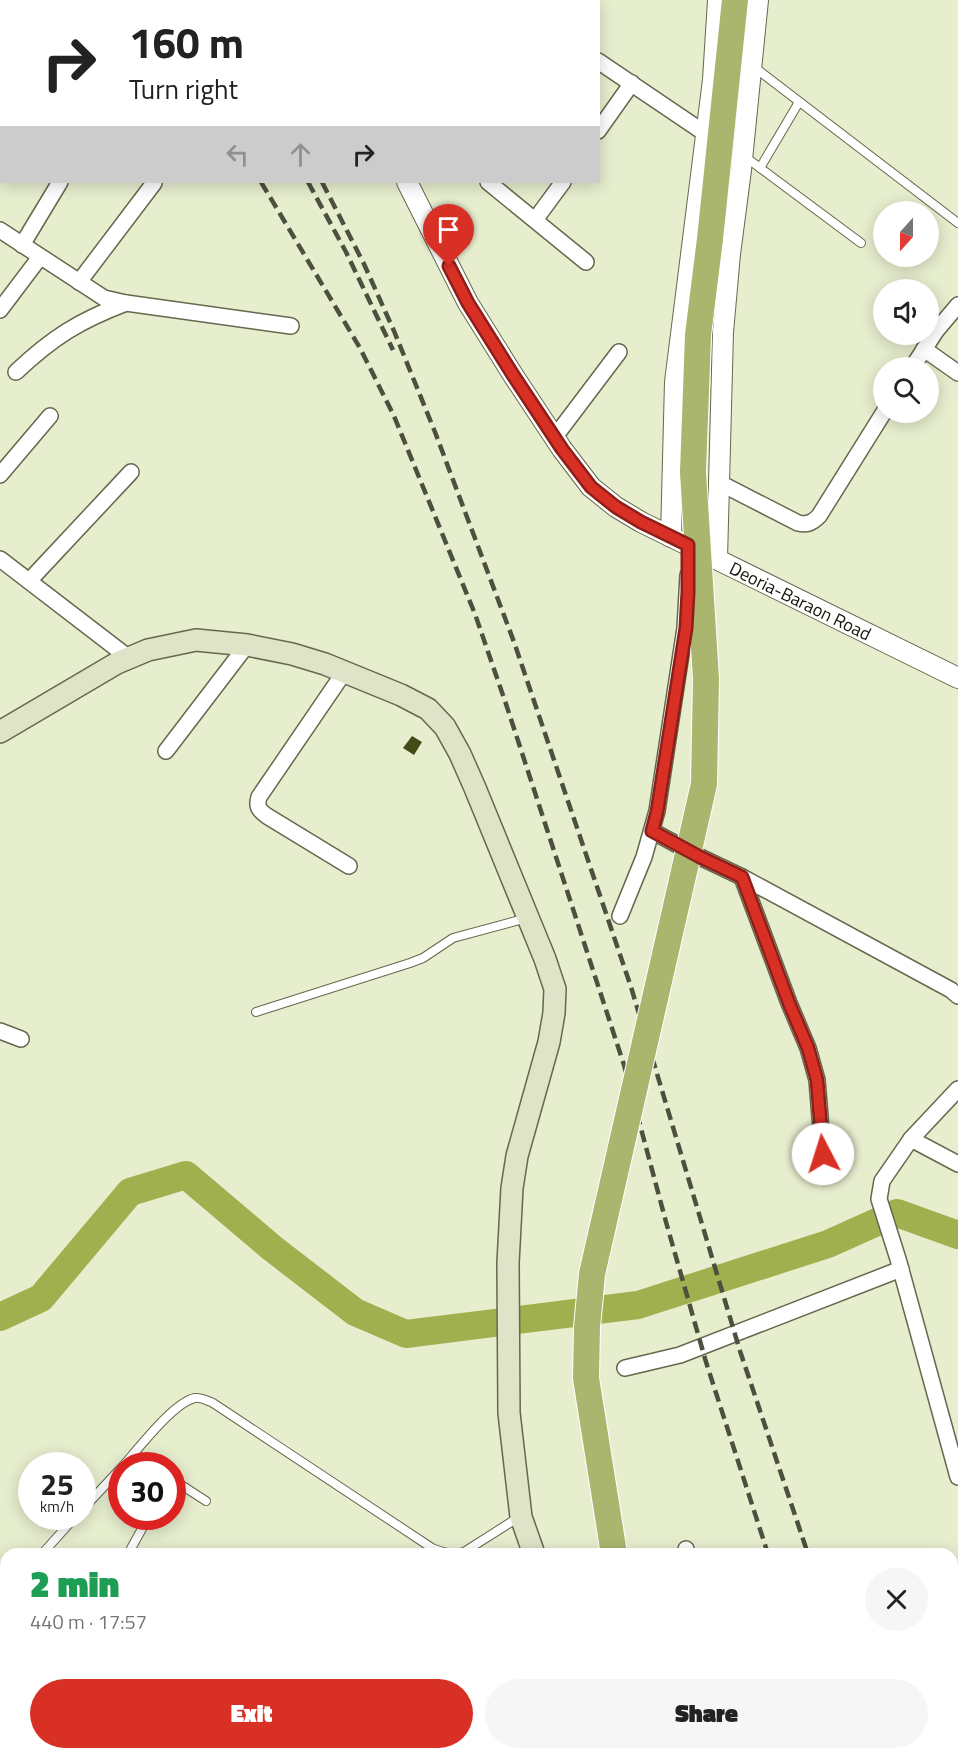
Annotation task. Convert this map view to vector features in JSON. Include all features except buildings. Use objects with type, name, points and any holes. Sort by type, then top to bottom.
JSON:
[{"type":"highway","points":[[613,1548],[586,1378],[589,1302],[592,1274],[704,784],[706,679],[693,472],[698,335],[711,239],[735,0]]},
{"type":"main road","points":[[0,732],[117,663],[148,650],[196,640],[247,645],[292,654],[345,671],[428,709],[444,728],[460,754],[529,918],[555,989],[549,1042],[517,1156],[512,1188],[508,1263],[509,1413],[521,1517],[532,1548]]},
{"type":"street","points":[[620,916],[637,877],[657,812],[686,628],[688,588],[679,541],[675,382],[713,80],[718,0]]},
{"type":"street","points":[[717,560],[723,332],[758,0]]},
{"type":"street","points":[[600,62],[706,134]]},
{"type":"street","points":[[600,128],[632,83]]},
{"type":"street","points":[[22,245],[59,183]]},
{"type":"street","points":[[79,282],[153,183]]},
{"type":"street","name":"Deoria-Baraon Road","points":[[408,183],[468,303],[555,438],[591,487],[616,507],[641,522],[958,677]]},
{"type":"street","points":[[489,183],[586,262]]},
{"type":"street","points":[[536,220],[562,183]]},
{"type":"street","points":[[0,230],[104,298],[291,326]]},
{"type":"street","points":[[0,310],[40,257]]},
{"type":"street","points":[[16,372],[40,349],[67,330],[95,315],[126,303]]},
{"type":"street","points":[[919,357],[958,305]]},
{"type":"street","points":[[924,349],[958,373]]},
{"type":"street","points":[[555,438],[619,352]]},
{"type":"street","points":[[0,475],[50,416]]},
{"type":"street","points":[[718,482],[806,525],[819,516],[877,423]]},
{"type":"street","points":[[29,581],[131,472]]},
{"type":"street","points":[[0,559],[129,658]]},
{"type":"street","points":[[166,751],[247,645]]},
{"type":"street","points":[[345,671],[259,797],[257,804],[259,810],[267,816],[349,866]]},
{"type":"street","points":[[652,831],[742,877],[951,990],[958,996]]},
{"type":"street","points":[[742,877],[808,1048],[817,1080],[823,1154]]},
{"type":"street","points":[[0,1031],[21,1039]]},
{"type":"street","points":[[958,1089],[911,1139],[882,1181],[879,1199],[958,1478]]},
{"type":"street","points":[[911,1139],[958,1164]]},
{"type":"street","points":[[625,1368],[680,1355],[899,1264]]},
{"type":"lane","points":[[752,66],[958,223]]},
{"type":"lane","points":[[760,168],[799,102]]},
{"type":"lane","points":[[742,154],[861,243]]},
{"type":"lane","points":[[256,1012],[410,963],[423,958],[453,938],[529,918]]},
{"type":"lane","points":[[135,1452],[175,1408],[187,1400],[198,1397],[213,1403],[432,1548]]},
{"type":"lane","points":[[96,1495],[108,1481]]},
{"type":"lane","points":[[186,1488],[206,1501]]},
{"type":"lane","points":[[471,1548],[521,1517]]},
{"type":"lane","points":[[47,1548],[63,1530]]},
{"type":"lane","points":[[131,1548],[141,1530]]},
{"type":"waterway","points":[[0,1317],[41,1298],[130,1192],[186,1175],[272,1248],[355,1312],[406,1334],[638,1305],[828,1244],[897,1213],[958,1235]]},
{"type":"railway","points":[[262,183],[360,348],[394,416],[475,614],[624,1065],[706,1362],[766,1548]]},
{"type":"railway","points":[[309,183],[346,252],[393,350]]},
{"type":"railway","points":[[323,183],[364,264],[394,331],[435,432],[514,642],[631,987],[740,1351],[806,1548]]},
{"type":"route","points":[[449,266],[468,303],[513,375],[562,449],[591,487],[616,507],[641,522],[688,545],[686,628],[652,831],[742,877],[808,1048],[817,1080],[823,1154]]}]
